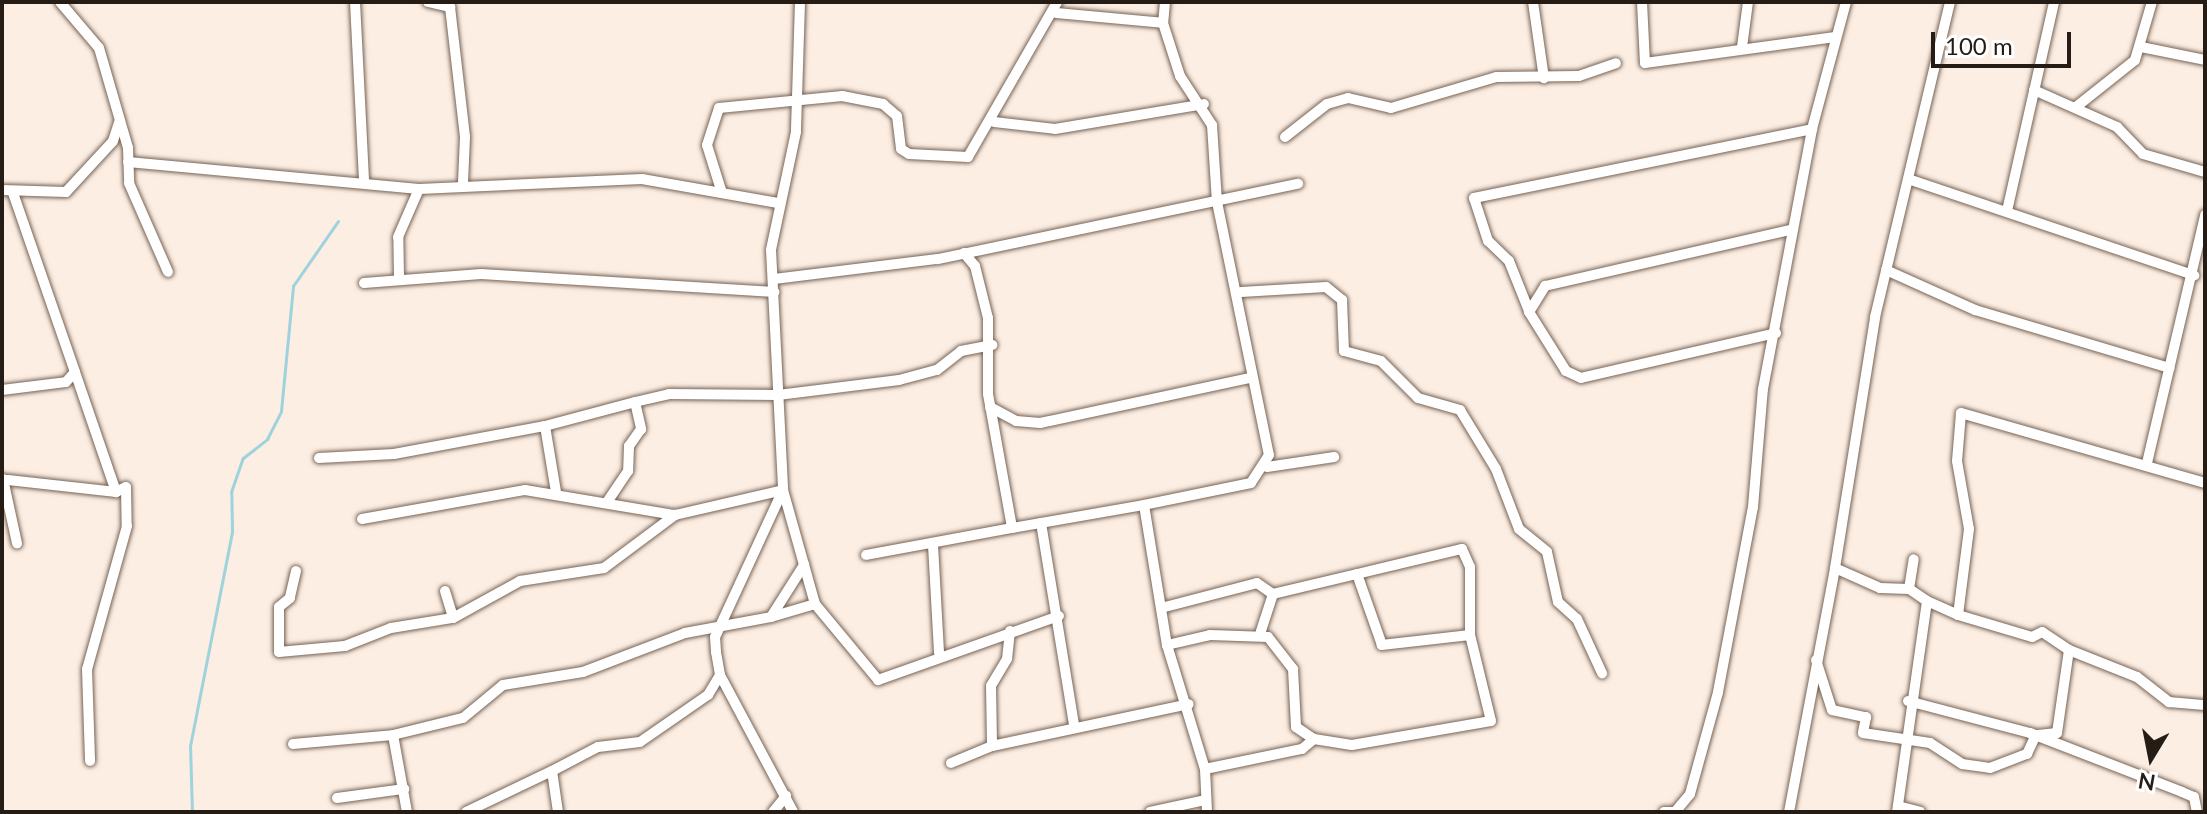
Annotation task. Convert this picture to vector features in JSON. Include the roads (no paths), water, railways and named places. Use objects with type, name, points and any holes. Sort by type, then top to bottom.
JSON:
[{"type":"street","points":[[60,2],[99,48],[120,120],[129,183],[168,272]]},
{"type":"street","points":[[355,2],[364,182]]},
{"type":"street","points":[[428,2],[450,7],[465,137],[463,183]]},
{"type":"street","points":[[800,2],[796,132],[778,203],[774,292],[783,490],[815,604],[878,680],[939,653],[1059,616]]},
{"type":"street","points":[[1165,2],[1163,23],[1180,76],[1204,104],[1216,147],[1217,202],[1241,292],[1250,378],[1267,467]]},
{"type":"street","points":[[1533,2],[1544,78]]},
{"type":"street","points":[[1642,2],[1645,63],[1742,47],[1835,37]]},
{"type":"street","points":[[1742,47],[1748,2]]},
{"type":"street","points":[[1664,812],[1675,812],[1690,794],[1718,692],[1793,229],[1812,129],[1846,2]]},
{"type":"street","points":[[1789,812],[1886,270],[1911,180],[1950,2]]},
{"type":"street","points":[[2007,211],[2054,2]]},
{"type":"street","points":[[2076,107],[2121,73],[2141,47],[2152,2]]},
{"type":"street","points":[[722,193],[708,155],[714,110],[842,96],[883,104],[897,116],[901,149],[955,161],[968,157],[994,122],[1023,57],[1057,7],[1163,23]]},
{"type":"street","points":[[2141,47],[2205,60]]},
{"type":"street","points":[[1285,137],[1327,104],[1348,98],[1391,108],[1496,77],[1544,78],[1616,63]]},
{"type":"street","points":[[2034,90],[2117,127],[2143,154],[2205,172]]},
{"type":"street","points":[[994,122],[1055,129],[1204,104]]},
{"type":"street","points":[[116,492],[75,372],[7,192],[66,192],[113,141],[120,120]]},
{"type":"street","points":[[1776,333],[1581,378],[1566,371],[1529,312],[1509,261],[1479,222],[1474,198],[1812,129]]},
{"type":"street","points":[[128,162],[419,189],[463,183],[642,179],[778,203]]},
{"type":"street","points":[[1911,180],[2194,275]]},
{"type":"street","points":[[774,279],[964,253],[1298,184]]},
{"type":"street","points":[[399,276],[398,237],[419,189]]},
{"type":"street","points":[[2147,463],[2194,275],[2205,215]]},
{"type":"street","points":[[1529,312],[1545,286],[1793,229]]},
{"type":"street","points":[[964,253],[975,266],[992,345],[990,407],[1012,528]]},
{"type":"street","points":[[1886,270],[1975,310],[2170,368]]},
{"type":"street","points":[[364,283],[399,276],[774,292]]},
{"type":"street","points":[[1241,292],[1326,287],[1342,300],[1344,351],[1381,361],[1418,398],[1460,410],[1496,469],[1519,529],[1547,552],[1558,602],[1577,619],[1602,673]]},
{"type":"street","points":[[319,458],[394,454],[545,426],[669,394],[778,395],[899,380],[937,370],[961,351],[992,345]]},
{"type":"street","points":[[2,390],[66,382],[75,372]]},
{"type":"street","points":[[990,407],[1016,421],[1040,423],[1250,378]]},
{"type":"street","points":[[608,501],[628,471],[629,446],[641,429],[635,402]]},
{"type":"street","points":[[1958,615],[1969,529],[1957,461],[1961,413],[2147,463],[2205,483]]},
{"type":"street","points":[[545,426],[556,492]]},
{"type":"street","points":[[866,555],[933,545],[1251,483],[1267,467],[1334,457]]},
{"type":"street","points":[[17,543],[5,479],[116,492],[126,487],[127,526],[87,669],[90,761]]},
{"type":"street","points":[[362,519],[525,490],[556,492],[675,515]]},
{"type":"street","points":[[296,571],[290,598],[279,607],[279,652],[345,646],[391,628],[453,618],[520,581],[604,568],[675,515],[783,490]]},
{"type":"street","points":[[293,744],[393,735],[463,718],[503,685],[583,672],[713,633],[722,625],[783,490]]},
{"type":"street","points":[[1144,505],[1167,645],[1189,704],[1205,769],[1207,812]]},
{"type":"street","points":[[1041,523],[1059,616],[1074,725]]},
{"type":"street","points":[[933,545],[939,653]]},
{"type":"street","points":[[1161,608],[1257,583],[1273,594],[1462,549],[1470,567],[1470,635],[1491,721],[1352,745],[1314,739],[1296,727],[1289,660],[1261,632]]},
{"type":"street","points":[[1909,589],[1914,559]]},
{"type":"street","points":[[771,617],[804,565]]},
{"type":"street","points":[[1835,568],[1880,588],[1909,589],[1958,615],[2032,637],[2042,632],[2069,650],[2137,677],[2169,702],[2205,705]]},
{"type":"street","points":[[1357,574],[1382,645],[1470,635]]},
{"type":"street","points":[[445,591],[453,618]]},
{"type":"street","points":[[1261,632],[1273,594]]},
{"type":"street","points":[[1920,812],[1897,809],[1908,701],[1927,601]]},
{"type":"street","points":[[722,625],[771,617],[815,604]]},
{"type":"street","points":[[992,746],[991,686],[1007,659],[1010,631]]},
{"type":"street","points":[[1167,645],[1261,632]]},
{"type":"street","points":[[713,633],[720,675],[793,810],[774,811]]},
{"type":"street","points":[[2036,735],[2057,733],[2069,650]]},
{"type":"street","points":[[1816,659],[1832,710],[1866,717],[1863,733],[1906,740],[1990,768],[2027,754],[2036,735]]},
{"type":"street","points":[[466,812],[598,747],[640,742],[708,695],[720,675]]},
{"type":"street","points":[[1908,701],[2036,735],[2194,797],[2197,812]]},
{"type":"street","points":[[951,763],[992,746],[1074,725],[1189,704]]},
{"type":"street","points":[[393,735],[407,812]]},
{"type":"street","points":[[1205,769],[1302,749],[1314,739]]},
{"type":"street","points":[[552,771],[558,812]]},
{"type":"street","points":[[337,798],[404,789]]},
{"type":"street","points":[[774,811],[786,796]]},
{"type":"street","points":[[1150,812],[1205,800]]},
{"type":"waterway","points":[[192,812],[190,746],[232,531],[231,492],[243,458],[267,439],[281,411],[293,286],[338,221]]}]
